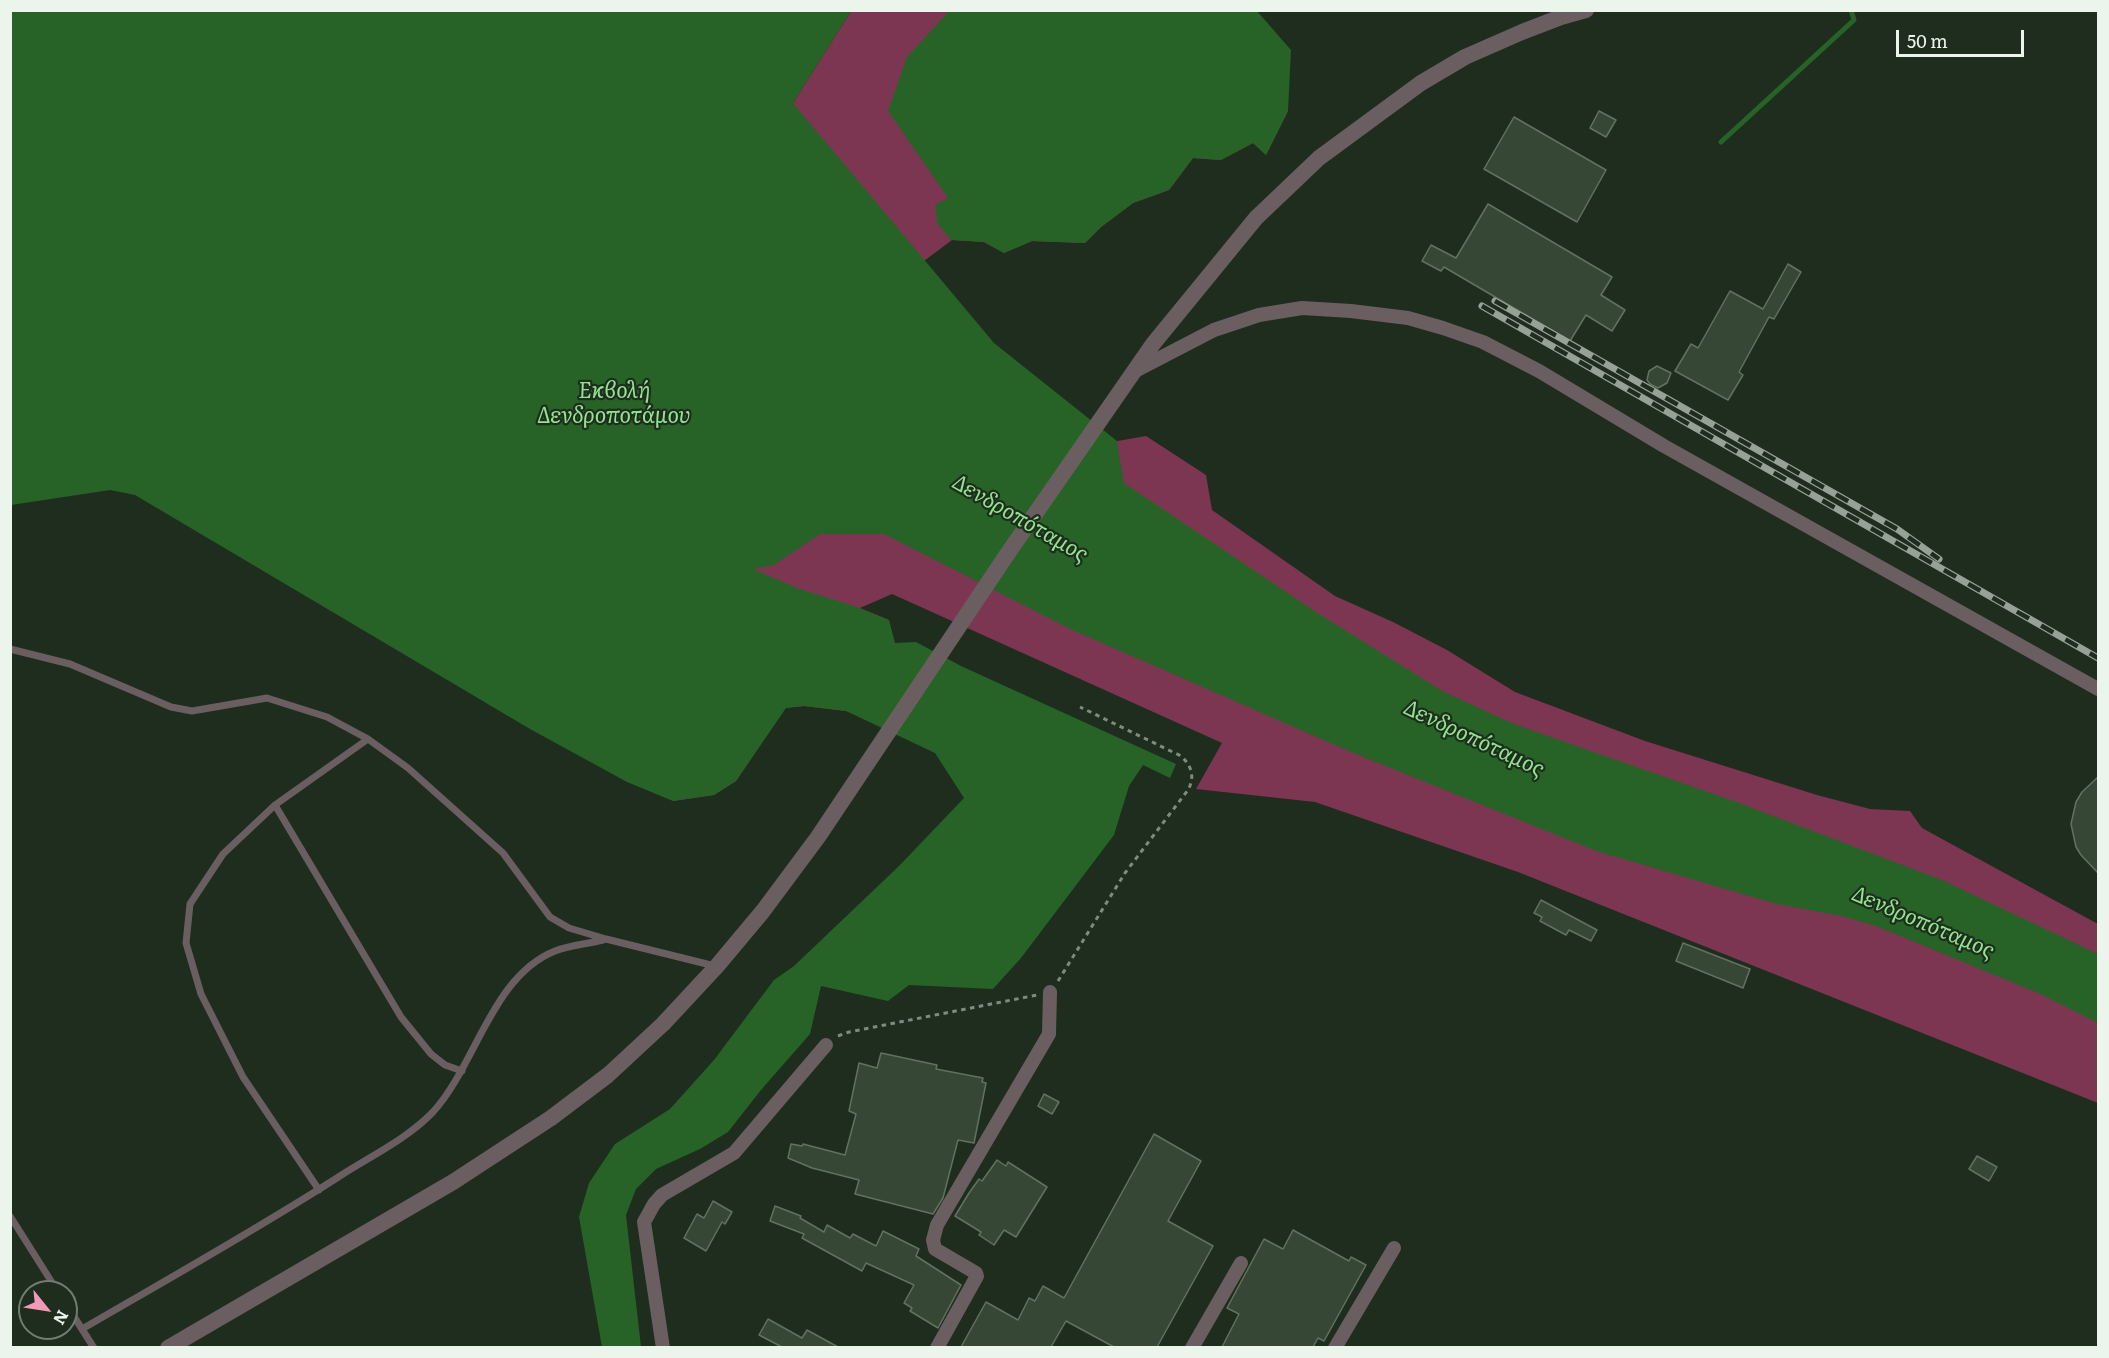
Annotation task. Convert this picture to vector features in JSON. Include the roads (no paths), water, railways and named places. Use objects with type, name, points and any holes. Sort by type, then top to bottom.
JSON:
[{"type":"street","points":[[168,1347],[453,1182],[551,1118],[624,1060],[663,1024],[717,966],[818,837],[1008,553],[1153,344],[1256,218],[1319,158],[1421,83],[1465,57],[1560,17],[1586,10]]},
{"type":"street","points":[[1135,371],[1214,330],[1259,315],[1302,308],[1408,318],[1443,327],[1482,342],[1539,371],[1664,446],[2098,689]]},
{"type":"street","points":[[937,1347],[977,1276],[976,1273],[935,1249],[933,1240],[937,1225],[1049,1034],[1050,992]]},
{"type":"street","points":[[663,1347],[644,1222],[662,1195],[734,1153],[826,1045]]},
{"type":"street","points":[[1335,1347],[1395,1248]]},
{"type":"street","points":[[1192,1347],[1241,1263]]},
{"type":"lane","points":[[10,649],[70,664],[171,707],[192,711],[267,698],[327,717],[368,739],[408,768],[503,853],[550,917],[569,928],[606,939],[717,966]]},
{"type":"lane","points":[[319,1190],[243,1077],[201,994],[186,943],[190,904],[223,854],[274,805],[368,739]]},
{"type":"lane","points":[[274,805],[401,1017],[431,1054],[445,1065],[462,1071]]},
{"type":"lane","points":[[82,1329],[319,1190],[406,1136],[433,1112],[462,1071],[495,1010],[512,985],[533,964],[555,951],[606,939]]},
{"type":"lane","points":[[10,1216],[50,1280]]},
{"type":"lane","points":[[78,1323],[94,1347]]},
{"type":"water","points":[[11,11],[851,11],[793,103],[994,343],[1117,441],[1124,483],[1319,614],[1444,692],[1514,724],[1739,803],[1942,880],[2098,954],[2098,1023],[2038,993],[1876,926],[1841,916],[1773,903],[1596,851],[1351,752],[1070,629],[884,534],[820,534],[774,565],[753,569],[797,588],[889,620],[895,643],[916,642],[961,666],[1176,764],[1170,778],[1143,765],[1129,786],[1114,835],[1021,958],[993,989],[909,985],[888,1001],[821,986],[810,1034],[728,1132],[700,1149],[656,1169],[636,1189],[626,1215],[641,1347],[602,1347],[579,1217],[589,1183],[615,1144],[670,1109],[714,1060],[774,980],[794,966],[899,866],[964,798],[935,753],[846,711],[804,706],[786,708],[736,781],[714,795],[673,801],[627,782],[530,729],[135,495],[110,490],[11,505]]},
{"type":"water","points":[[949,11],[1257,11],[1291,50],[1288,111],[1266,155],[1253,143],[1221,160],[1193,158],[1169,190],[1133,203],[1101,227],[1085,243],[1032,241],[1004,253],[984,242],[951,240],[937,223],[935,205],[948,198],[888,111],[907,57]]},
{"type":"waterway","points":[[1721,142],[1854,20],[1851,10]]},
{"type":"railway","points":[[1495,301],[1897,529],[1939,559]]},
{"type":"railway","points":[[1482,306],[2098,658]]},
{"type":"water label","name":"Εκβολή Δενδροποτάμου","points":[[614,404]]},
{"type":"water label","name":"Δενδροπόταμος","points":[[1020,519]]},
{"type":"water label","name":"Δενδροπόταμος","points":[[1474,739]]},
{"type":"water label","name":"Δενδροπόταμος","points":[[1923,923]]}]
